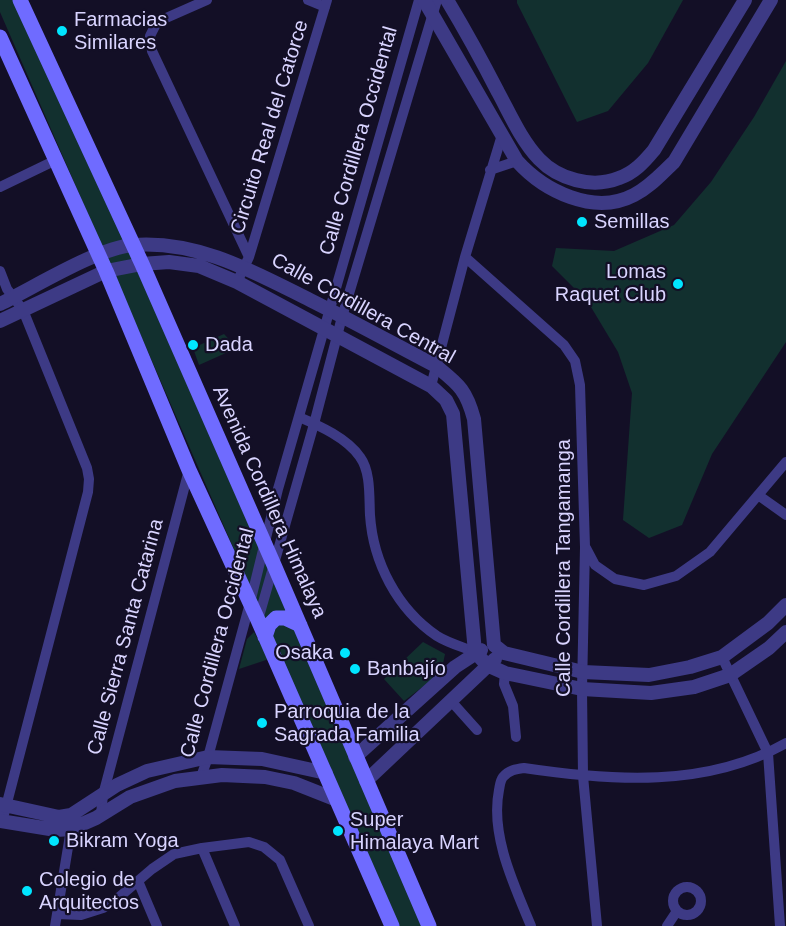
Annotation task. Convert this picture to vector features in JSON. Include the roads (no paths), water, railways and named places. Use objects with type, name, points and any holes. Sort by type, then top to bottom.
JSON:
[{"type":"main road","name":"Avenida Cordillera Himalaya","points":[[20,0],[142,264],[429,926]]},
{"type":"main road","points":[[0,37],[106,271],[189,470],[258,620],[392,926]]},
{"type":"main road","points":[[265,637],[269,625],[276,618],[285,618],[300,625]]},
{"type":"street","name":"Circuito Real del Catorce","points":[[207,0],[157,22],[150,36],[152,51],[247,262]]},
{"type":"street","name":"Circuito Real del Catorce","points":[[237,282],[247,262],[326,4],[308,0]]},
{"type":"street","name":"Calle Cordillera Occidental","points":[[201,777],[250,603],[263,543],[419,0]]},
{"type":"street","points":[[424,0],[517,160],[528,173],[547,187],[570,197],[598,201],[614,201],[632,196],[654,181],[674,162],[771,0]]},
{"type":"street","name":"Calle Cordillera Occidental","points":[[258,620],[342,316],[437,0]]},
{"type":"street","points":[[447,0],[470,38],[520,133],[538,159],[571,180],[585,182],[618,179],[641,166],[654,150],[745,1],[762,15]]},
{"type":"street","points":[[451,46],[470,38]]},
{"type":"street","points":[[431,386],[465,257],[502,135]]},
{"type":"street","points":[[0,187],[56,160]]},
{"type":"street","points":[[490,170],[517,160]]},
{"type":"street","points":[[597,182],[598,201]]},
{"type":"street","name":"Calle Cordillera Central","points":[[0,304],[98,254],[132,245],[172,247],[247,262],[436,366],[458,384],[469,399],[474,419],[499,649]]},
{"type":"street","name":"Calle Cordillera Tangamanga","points":[[465,257],[564,345],[575,361],[580,385],[585,547],[583,776],[597,926]]},
{"type":"street","name":"Calle Cordillera Central","points":[[0,321],[106,271],[142,264],[170,262],[199,266],[237,282],[431,386],[446,400],[453,414],[475,652]]},
{"type":"street","points":[[0,271],[6,289],[23,310],[87,468],[89,479],[88,492],[3,805],[1,822],[56,830],[71,829],[130,797],[175,781],[222,775],[265,777],[294,783],[337,800]]},
{"type":"street","points":[[299,417],[351,446],[362,459],[367,475],[371,533],[383,568],[397,598],[417,621],[439,637],[475,652],[487,664],[506,672],[582,689],[651,693],[693,687],[730,675],[769,648],[786,632]]},
{"type":"street","points":[[585,547],[595,565],[615,579],[644,585],[676,576],[710,552],[786,462]]},
{"type":"street","name":"Calle Sierra Santa Catarina","points":[[101,814],[103,795],[189,470]]},
{"type":"street","points":[[758,495],[786,515]]},
{"type":"street","points":[[355,757],[455,667],[475,652],[499,649],[583,672],[649,675],[690,667],[722,657],[768,623],[786,605]]},
{"type":"street","points":[[366,781],[451,701],[499,649]]},
{"type":"street","points":[[722,657],[768,753],[780,926]]},
{"type":"street","points":[[506,672],[504,684],[513,706],[516,737]]},
{"type":"street","points":[[451,701],[477,730]]},
{"type":"street","points":[[531,926],[519,898],[500,839],[497,798],[501,779],[511,770],[524,768],[612,778],[683,775],[725,769],[768,753],[786,743]]},
{"type":"street","points":[[3,805],[59,817],[74,814],[117,785],[147,771],[208,756],[262,759],[326,773]]},
{"type":"street","points":[[55,926],[74,814]]},
{"type":"street","points":[[57,914],[81,915],[103,908],[152,869],[174,855],[202,848],[249,842],[264,847],[280,861],[309,926]]},
{"type":"street","points":[[202,848],[235,926]]},
{"type":"street","points":[[138,881],[158,926]]},
{"type":"street","points":[[667,926],[677,910]]},
{"type":"place","name":"Farmacias Similares","points":[[62,31]]},
{"type":"place","name":"Semillas","points":[[582,222]]},
{"type":"place","name":"Lomas Raquet Club","points":[[678,284]]},
{"type":"place","name":"Dada","points":[[193,345]]},
{"type":"place","name":"Osaka","points":[[345,653]]},
{"type":"place","name":"Banbajío","points":[[355,669]]},
{"type":"place","name":"Parroquia de la Sagrada Familia","points":[[262,723]]},
{"type":"place","name":"Super Himalaya Mart","points":[[338,831]]},
{"type":"place","name":"Bikram Yoga","points":[[54,841]]},
{"type":"place","name":"Colegio de Arquitectos","points":[[27,891]]}]
